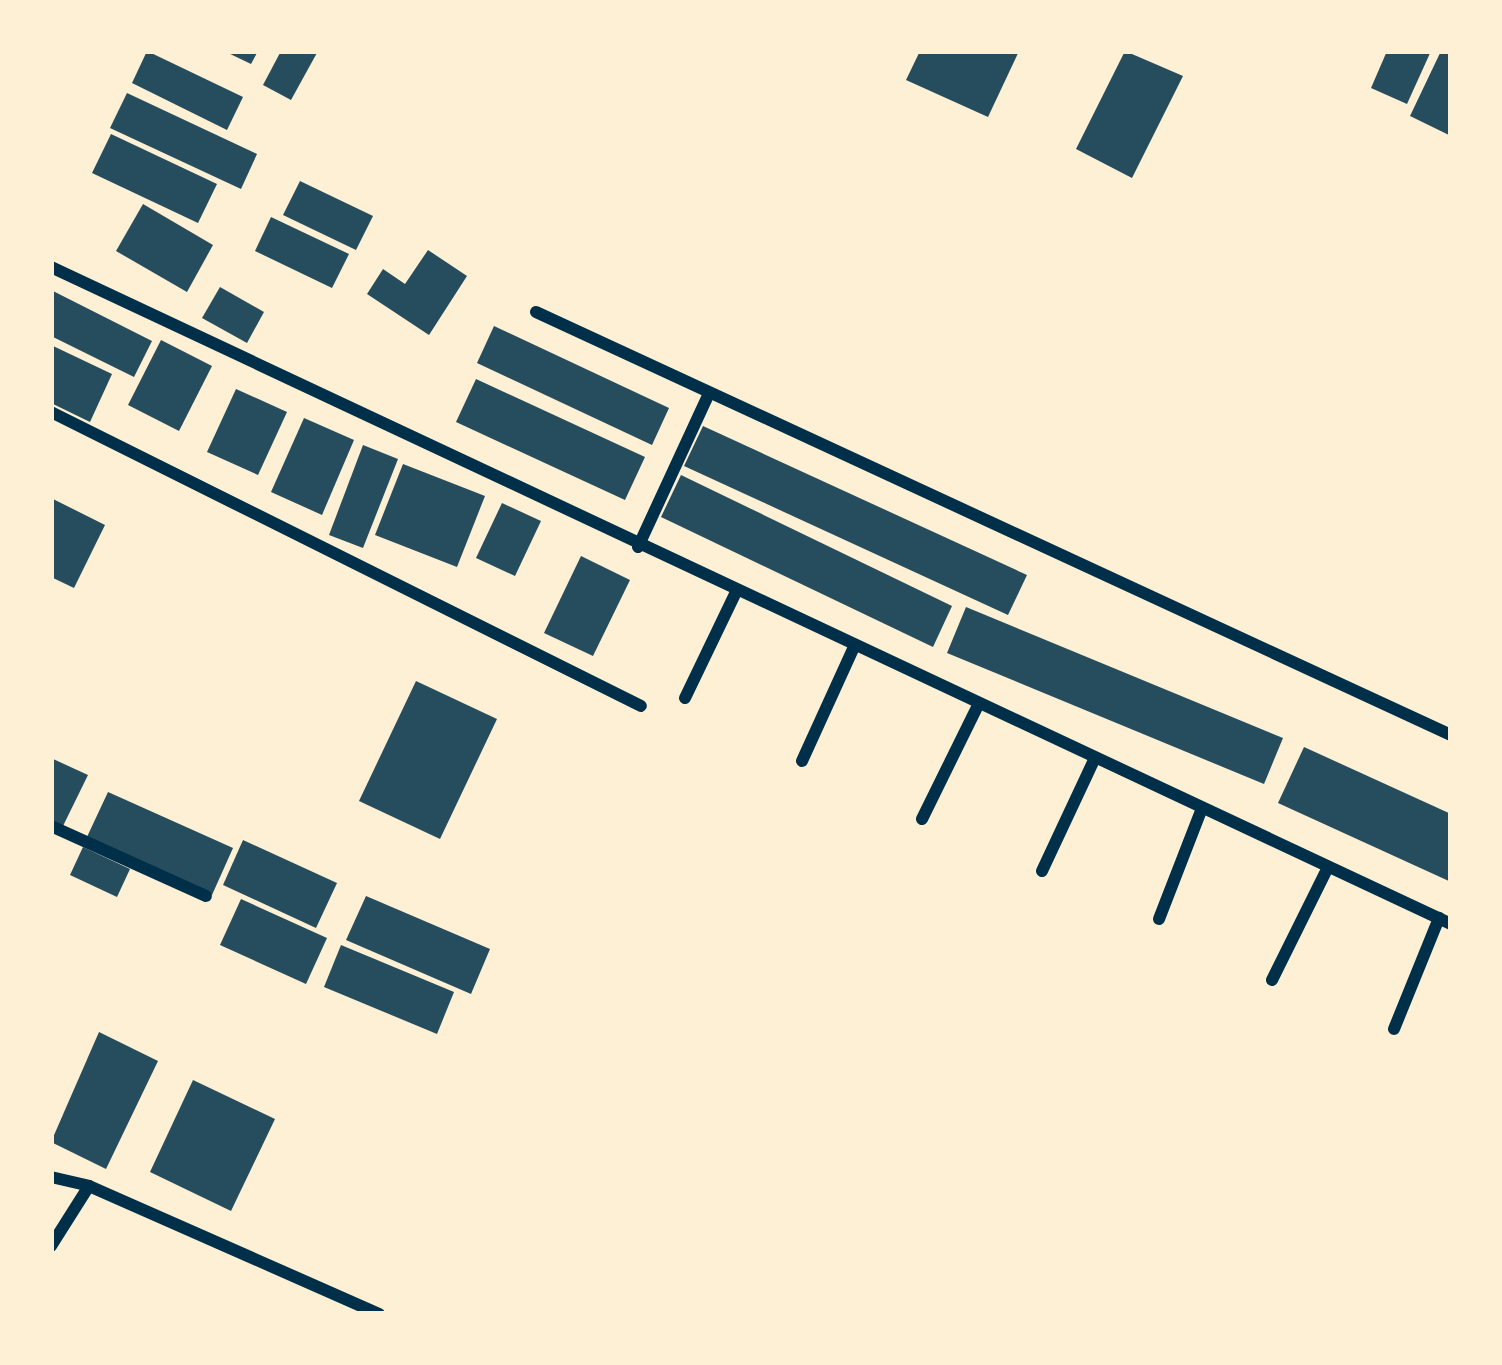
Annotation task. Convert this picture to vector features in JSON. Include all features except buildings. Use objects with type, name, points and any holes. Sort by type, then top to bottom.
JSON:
[{"type":"street","points":[[51,267],[638,547],[1445,921],[1394,1029]]},
{"type":"street","points":[[536,312],[1451,735]]},
{"type":"street","points":[[638,547],[709,393]]},
{"type":"street","points":[[51,412],[641,706]]},
{"type":"street","points":[[685,698],[736,592]]},
{"type":"street","points":[[802,761],[854,647]]},
{"type":"street","points":[[922,820],[978,705]]},
{"type":"street","points":[[1042,871],[1095,758]]},
{"type":"street","points":[[1159,920],[1202,808]]},
{"type":"street","points":[[51,826],[206,896]]},
{"type":"street","points":[[1272,980],[1328,867]]},
{"type":"street","points":[[51,1177],[89,1186],[379,1314]]},
{"type":"street","points":[[51,1246],[89,1186]]}]
